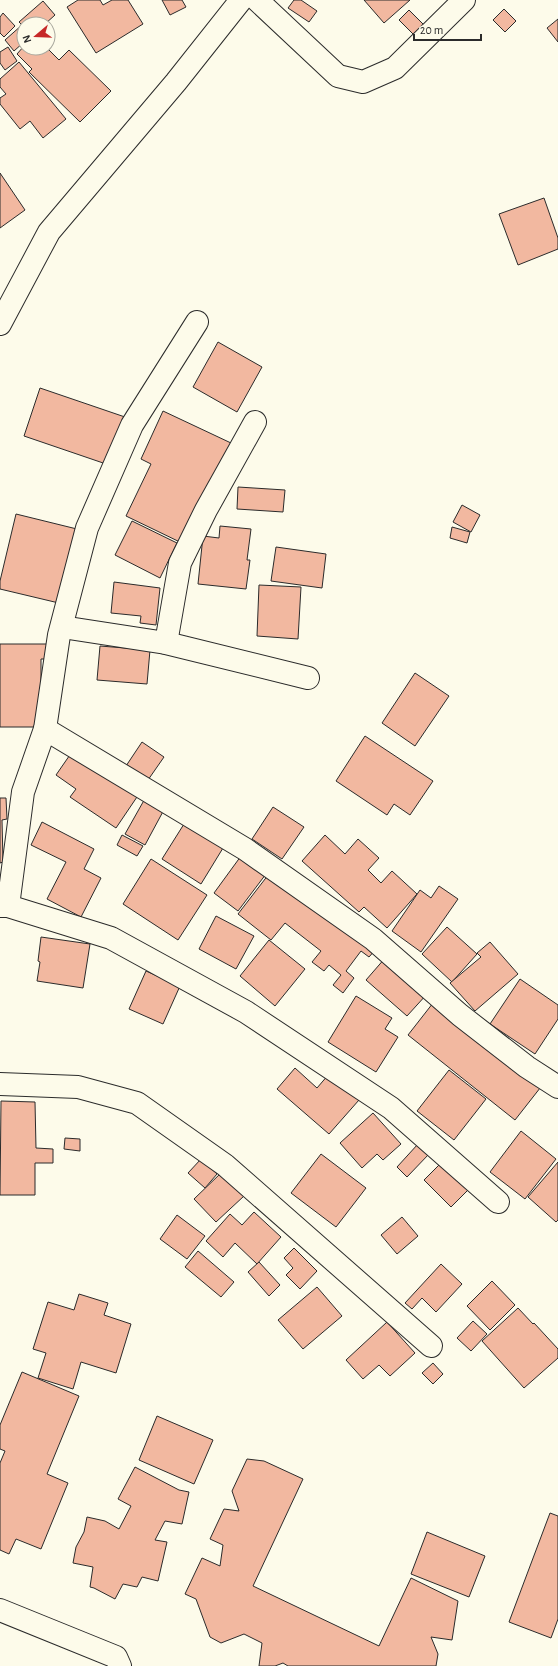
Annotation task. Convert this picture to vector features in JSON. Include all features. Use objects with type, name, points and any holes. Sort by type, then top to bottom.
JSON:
[{"type":"main road","points":[[0,324],[48,232],[176,82],[241,0]]},
{"type":"main road","points":[[257,0],[338,76],[363,82],[395,68],[464,0]]},
{"type":"main road","points":[[197,322],[132,425],[87,528],[62,627],[45,729],[23,792],[4,906],[111,938],[246,1012],[391,1108],[498,1202]]},
{"type":"main road","points":[[166,643],[180,563],[206,510],[255,422]]},
{"type":"main road","points":[[62,627],[166,643],[308,678]]},
{"type":"main road","points":[[45,729],[245,849],[373,939],[460,1015],[527,1067],[558,1087]]},
{"type":"main road","points":[[0,1084],[78,1086],[137,1103],[225,1165],[431,1346]]},
{"type":"main road","points":[[0,1610],[116,1657],[120,1666]]},
{"type":"building","points":[[78,0],[100,0],[103,5],[112,0],[128,0],[143,24],[96,53],[67,7]]},
{"type":"building","points":[[162,0],[182,0],[186,7],[170,15]]},
{"type":"building","points":[[294,0],[301,0],[317,11],[309,22],[288,8]]},
{"type":"building","points":[[364,0],[410,0],[384,23]]},
{"type":"building","points":[[43,1],[55,15],[54,16],[26,16]]},
{"type":"building","points":[[504,9],[516,21],[505,32],[493,20]]},
{"type":"building","points":[[409,10],[428,29],[418,39],[399,20]]},
{"type":"building","points":[[3,13],[15,26],[4,37],[0,33],[0,17]]},
{"type":"building","points":[[558,19],[558,42],[547,28]]},
{"type":"building","points":[[16,30],[16,49],[14,51],[5,40]]},
{"type":"building","points":[[8,47],[17,61],[5,70],[0,63],[0,52]]},
{"type":"building","points":[[69,50],[111,91],[80,122],[29,72],[32,69],[19,56],[55,56],[59,60]]},
{"type":"building","points":[[19,62],[66,119],[43,138],[30,121],[20,129],[0,104],[0,98],[6,94],[0,87],[0,79]]},
{"type":"building","points":[[0,173],[25,210],[0,228]]},
{"type":"building","points":[[544,198],[558,238],[558,249],[518,265],[499,214]]},
{"type":"building","points":[[218,342],[262,367],[237,412],[193,387]]},
{"type":"building","points":[[40,388],[125,417],[109,465],[24,436]]},
{"type":"building","points":[[163,411],[231,443],[184,544],[126,516],[151,464],[141,459]]},
{"type":"building","points":[[238,487],[285,490],[283,512],[237,509]]},
{"type":"building","points":[[462,505],[480,515],[471,532],[453,522]]},
{"type":"building","points":[[16,514],[81,530],[63,604],[0,589],[0,581]]},
{"type":"building","points":[[132,521],[177,543],[160,578],[115,555]]},
{"type":"building","points":[[220,526],[251,529],[247,560],[250,560],[246,589],[198,584],[203,536],[219,538]]},
{"type":"building","points":[[452,527],[470,532],[467,543],[450,538]]},
{"type":"building","points":[[276,547],[326,554],[322,588],[271,581]]},
{"type":"building","points":[[114,582],[160,588],[156,625],[140,623],[141,616],[111,613]]},
{"type":"building","points":[[259,585],[301,587],[298,639],[257,636]]},
{"type":"building","points":[[0,644],[50,644],[50,659],[41,659],[41,727],[0,727]]},
{"type":"building","points":[[100,646],[150,650],[147,684],[97,680]]},
{"type":"building","points":[[415,673],[449,696],[415,746],[382,723]]},
{"type":"building","points":[[365,736],[433,781],[410,815],[394,804],[387,815],[336,781]]},
{"type":"building","points":[[142,742],[164,757],[148,780],[126,766]]},
{"type":"building","points":[[74,749],[139,794],[116,828],[70,797],[76,789],[56,775]]},
{"type":"building","points":[[147,795],[166,806],[145,845],[125,834]]},
{"type":"building","points":[[0,798],[6,798],[7,819],[2,820],[3,862],[0,863]]},
{"type":"building","points":[[273,807],[304,827],[282,859],[252,839]]},
{"type":"building","points":[[42,822],[94,849],[84,869],[101,878],[81,917],[47,899],[66,862],[31,845]]},
{"type":"building","points":[[184,824],[223,848],[201,884],[162,859]]},
{"type":"building","points":[[122,835],[143,846],[137,856],[117,845]]},
{"type":"building","points":[[325,835],[345,854],[358,839],[379,858],[368,870],[381,883],[392,871],[417,894],[387,928],[364,907],[359,912],[302,861]]},
{"type":"building","points":[[241,856],[266,874],[238,911],[214,893]]},
{"type":"building","points":[[151,859],[207,895],[178,940],[123,904]]},
{"type":"building","points":[[272,870],[376,949],[369,957],[361,951],[346,971],[354,978],[343,993],[333,985],[341,975],[329,965],[324,971],[312,962],[321,951],[285,923],[271,940],[238,914]]},
{"type":"building","points":[[439,886],[458,899],[421,952],[392,931],[420,890],[431,898]]},
{"type":"building","points":[[216,916],[254,936],[236,969],[199,949]]},
{"type":"building","points":[[447,927],[477,954],[452,982],[422,954]]},
{"type":"building","points":[[41,937],[90,944],[83,988],[37,981],[40,962],[38,961]]},
{"type":"building","points":[[269,940],[305,969],[275,1006],[240,976]]},
{"type":"building","points":[[490,942],[518,974],[475,1011],[450,983],[481,957],[477,953]]},
{"type":"building","points":[[386,957],[427,994],[407,1016],[366,980]]},
{"type":"building","points":[[146,971],[180,986],[163,1024],[129,1009]]},
{"type":"building","points":[[520,979],[558,1005],[558,1019],[535,1054],[490,1024]]},
{"type":"building","points":[[356,996],[392,1018],[385,1029],[398,1037],[376,1072],[328,1042]]},
{"type":"building","points":[[433,1003],[544,1083],[515,1120],[408,1035]]},
{"type":"building","points":[[295,1068],[317,1088],[329,1074],[359,1100],[329,1134],[277,1089]]},
{"type":"building","points":[[449,1070],[486,1099],[454,1140],[417,1111]]},
{"type":"building","points":[[1,1101],[35,1102],[36,1148],[53,1149],[53,1163],[35,1163],[35,1195],[0,1195]]},
{"type":"building","points":[[373,1113],[401,1144],[383,1160],[377,1154],[362,1168],[340,1143]]},
{"type":"building","points":[[521,1131],[556,1159],[525,1199],[490,1172]]},
{"type":"building","points":[[65,1138],[80,1139],[80,1151],[64,1149]]},
{"type":"building","points":[[418,1144],[429,1154],[407,1177],[397,1167]]},
{"type":"building","points":[[321,1154],[366,1188],[336,1227],[291,1193]]},
{"type":"building","points":[[201,1159],[217,1174],[205,1188],[188,1173]]},
{"type":"building","points":[[443,1161],[470,1188],[451,1207],[424,1180]]},
{"type":"building","points":[[558,1162],[558,1220],[556,1222],[528,1197]]},
{"type":"building","points":[[221,1173],[244,1196],[216,1222],[194,1199]]},
{"type":"building","points":[[254,1212],[281,1237],[257,1264],[235,1243],[223,1257],[206,1241],[230,1214],[242,1225]]},
{"type":"building","points":[[177,1215],[205,1236],[187,1259],[160,1239]]},
{"type":"building","points":[[402,1217],[418,1236],[397,1254],[381,1235]]},
{"type":"building","points":[[294,1248],[317,1271],[300,1289],[286,1275],[293,1268],[284,1258]]},
{"type":"building","points":[[198,1251],[234,1282],[221,1297],[185,1267]]},
{"type":"building","points":[[259,1262],[280,1285],[269,1296],[248,1272]]},
{"type":"building","points":[[441,1264],[462,1284],[436,1312],[422,1298],[412,1309],[405,1303]]},
{"type":"building","points":[[492,1281],[515,1305],[490,1330],[467,1306]]},
{"type":"building","points":[[317,1287],[342,1316],[303,1349],[278,1320]]},
{"type":"building","points":[[79,1294],[108,1303],[104,1315],[131,1324],[116,1373],[81,1362],[73,1389],[38,1378],[46,1353],[33,1349],[48,1302],[74,1310]]},
{"type":"building","points":[[518,1308],[558,1349],[558,1358],[524,1388],[482,1341]]},
{"type":"building","points":[[473,1321],[487,1334],[471,1351],[457,1338]]},
{"type":"building","points":[[387,1322],[415,1353],[390,1376],[379,1365],[363,1379],[346,1360]]},
{"type":"building","points":[[433,1363],[443,1374],[433,1384],[422,1373]]},
{"type":"building","points":[[22,1372],[79,1396],[47,1474],[68,1483],[41,1549],[16,1539],[9,1554],[0,1550],[0,1463],[5,1451],[0,1449],[0,1425]]},
{"type":"building","points":[[157,1416],[213,1440],[194,1484],[139,1460]]},
{"type":"building","points":[[247,1459],[264,1461],[303,1479],[253,1586],[379,1646],[411,1578],[458,1601],[452,1640],[431,1637],[438,1654],[436,1666],[288,1666],[283,1663],[275,1666],[259,1666],[262,1643],[244,1634],[221,1643],[210,1637],[196,1599],[185,1594],[202,1558],[220,1566],[223,1545],[210,1539],[224,1509],[239,1511],[232,1491]]},
{"type":"building","points":[[135,1467],[179,1490],[189,1492],[182,1524],[165,1521],[155,1540],[167,1542],[158,1581],[142,1577],[137,1587],[123,1584],[115,1599],[90,1587],[93,1567],[73,1563],[76,1547],[84,1532],[87,1517],[105,1521],[119,1529],[131,1506],[118,1499]]},
{"type":"building","points":[[550,1513],[558,1516],[558,1619],[551,1638],[509,1622]]},
{"type":"building","points":[[427,1532],[485,1556],[469,1597],[411,1574]]}]
